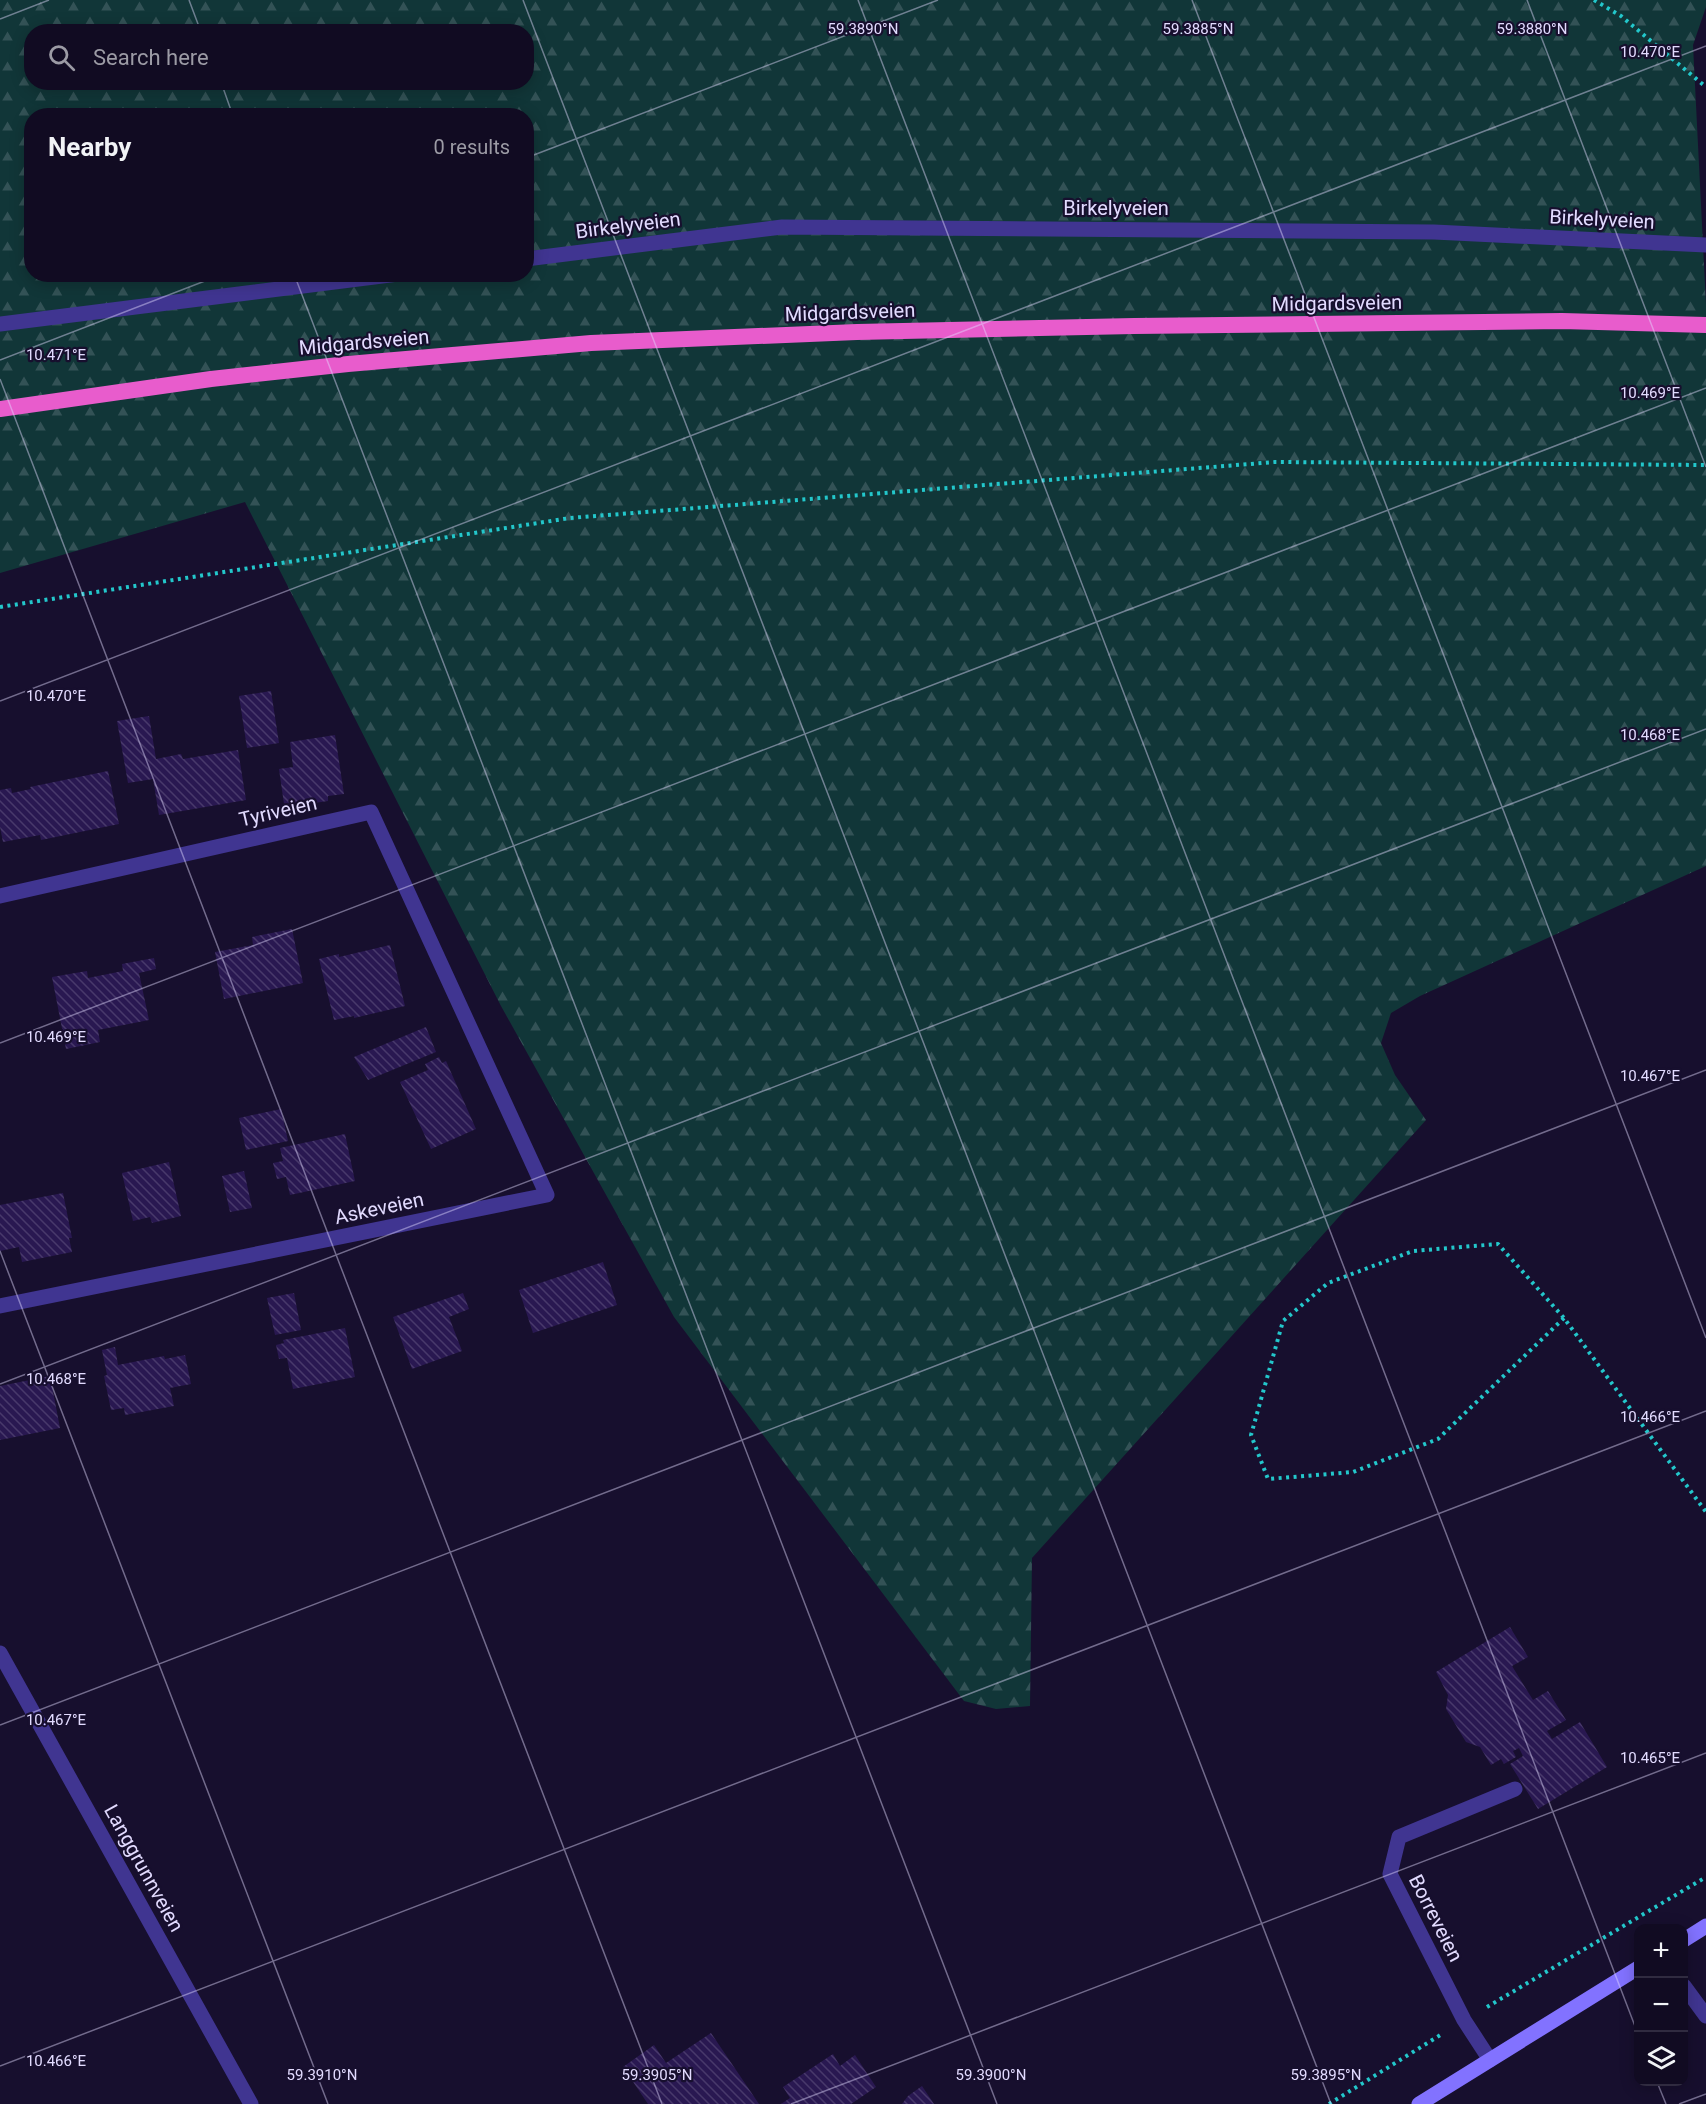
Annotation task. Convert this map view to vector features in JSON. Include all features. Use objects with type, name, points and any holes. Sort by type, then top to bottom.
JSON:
[{"type":"highway","name":"Midgardsveien","points":[[0,409],[211,379],[348,364],[591,343],[857,332],[1122,326],[1562,321],[1706,325]]},
{"type":"main road","points":[[1688,1937],[1706,1926]]},
{"type":"main road","points":[[1419,2104],[1634,1970]]},
{"type":"street","name":"Birkelyveien","points":[[534,258],[782,227],[1434,232],[1706,244]]},
{"type":"street","points":[[0,324],[334,282]]},
{"type":"street","name":"Tyriveien","points":[[0,896],[371,812],[454,992]]},
{"type":"street","name":"Askeveien","points":[[0,1306],[547,1195],[454,992]]},
{"type":"street","name":"Langgrunnveien","points":[[0,1653],[251,2104]]},
{"type":"street","name":"Borreveien","points":[[1490,2060],[1464,2020],[1390,1874],[1398,1837],[1515,1789]]},
{"type":"street","points":[[1688,1993],[1706,2016]]},
{"type":"path","points":[[1594,0],[1622,16],[1706,87]]},
{"type":"path","points":[[0,607],[570,518],[1275,462],[1706,465]]},
{"type":"path","points":[[1564,1318],[1438,1439],[1353,1472],[1268,1479],[1251,1435],[1283,1321],[1328,1283],[1413,1251],[1498,1244],[1564,1318],[1706,1512]]},
{"type":"path","points":[[1329,2104],[1464,2020],[1706,1877]]},
{"type":"green space","points":[[0,0],[1706,0],[1706,7],[1693,45],[1706,305],[1706,866],[1420,996],[1391,1013],[1381,1043],[1395,1075],[1426,1120],[1032,1558],[1030,1706],[996,1709],[964,1701],[674,1317],[501,1006],[245,502],[0,573]]},
{"type":"building","points":[[271,691],[279,743],[247,748],[239,696]]},
{"type":"building","points":[[149,716],[156,759],[181,754],[183,759],[238,750],[246,800],[159,815],[153,779],[128,783],[117,721]]},
{"type":"building","points":[[335,735],[344,794],[328,796],[328,801],[301,805],[301,802],[284,804],[279,769],[293,767],[290,742]]},
{"type":"building","points":[[108,771],[119,824],[41,840],[40,835],[3,842],[0,827],[0,790],[11,788],[12,793],[31,789],[30,787]]},
{"type":"building","points":[[292,929],[303,983],[224,999],[215,952],[253,945],[252,937]]},
{"type":"building","points":[[390,945],[405,1006],[354,1018],[354,1016],[334,1020],[319,959],[339,954],[339,957]]},
{"type":"building","points":[[154,958],[156,969],[139,973],[149,1020],[98,1030],[100,1042],[66,1049],[52,977],[87,971],[88,978],[123,971],[122,964]]},
{"type":"building","points":[[426,1027],[436,1052],[368,1080],[354,1057]]},
{"type":"building","points":[[439,1057],[442,1063],[446,1061],[476,1129],[431,1149],[400,1082],[428,1070],[425,1064]]},
{"type":"building","points":[[281,1109],[288,1141],[246,1150],[239,1118]]},
{"type":"building","points":[[345,1134],[355,1181],[290,1195],[286,1177],[277,1179],[273,1163],[283,1161],[280,1148]]},
{"type":"building","points":[[169,1162],[181,1216],[152,1223],[150,1217],[133,1221],[122,1173]]},
{"type":"building","points":[[244,1171],[252,1208],[230,1212],[222,1176]]},
{"type":"building","points":[[63,1193],[72,1238],[69,1238],[72,1252],[22,1262],[19,1247],[0,1251],[0,1205]]},
{"type":"building","points":[[603,1262],[617,1305],[533,1333],[519,1290]]},
{"type":"building","points":[[294,1293],[301,1330],[275,1335],[267,1298]]},
{"type":"building","points":[[463,1293],[469,1309],[449,1317],[462,1351],[412,1369],[393,1317]]},
{"type":"building","points":[[345,1328],[355,1377],[293,1389],[287,1358],[279,1359],[276,1345],[284,1343],[283,1340]]},
{"type":"building","points":[[115,1347],[118,1365],[164,1356],[165,1359],[185,1355],[191,1384],[170,1388],[174,1406],[125,1415],[124,1408],[111,1410],[104,1376],[107,1375],[102,1350]]},
{"type":"building","points":[[50,1376],[60,1428],[0,1440],[0,1386]]},
{"type":"building","points":[[1510,1627],[1528,1657],[1512,1666],[1533,1700],[1548,1691],[1566,1720],[1547,1731],[1552,1739],[1580,1722],[1607,1767],[1538,1809],[1510,1764],[1523,1756],[1519,1748],[1513,1751],[1516,1757],[1504,1764],[1501,1759],[1491,1765],[1480,1747],[1466,1742],[1446,1709],[1448,1695],[1436,1672]]},
{"type":"building","points":[[711,2033],[759,2104],[648,2104],[623,2067],[654,2045],[666,2063]]},
{"type":"building","points":[[833,2054],[840,2066],[855,2055],[876,2087],[851,2104],[781,2104],[790,2098],[783,2087]]},
{"type":"building","points":[[922,2086],[934,2104],[902,2104],[908,2096]]}]
